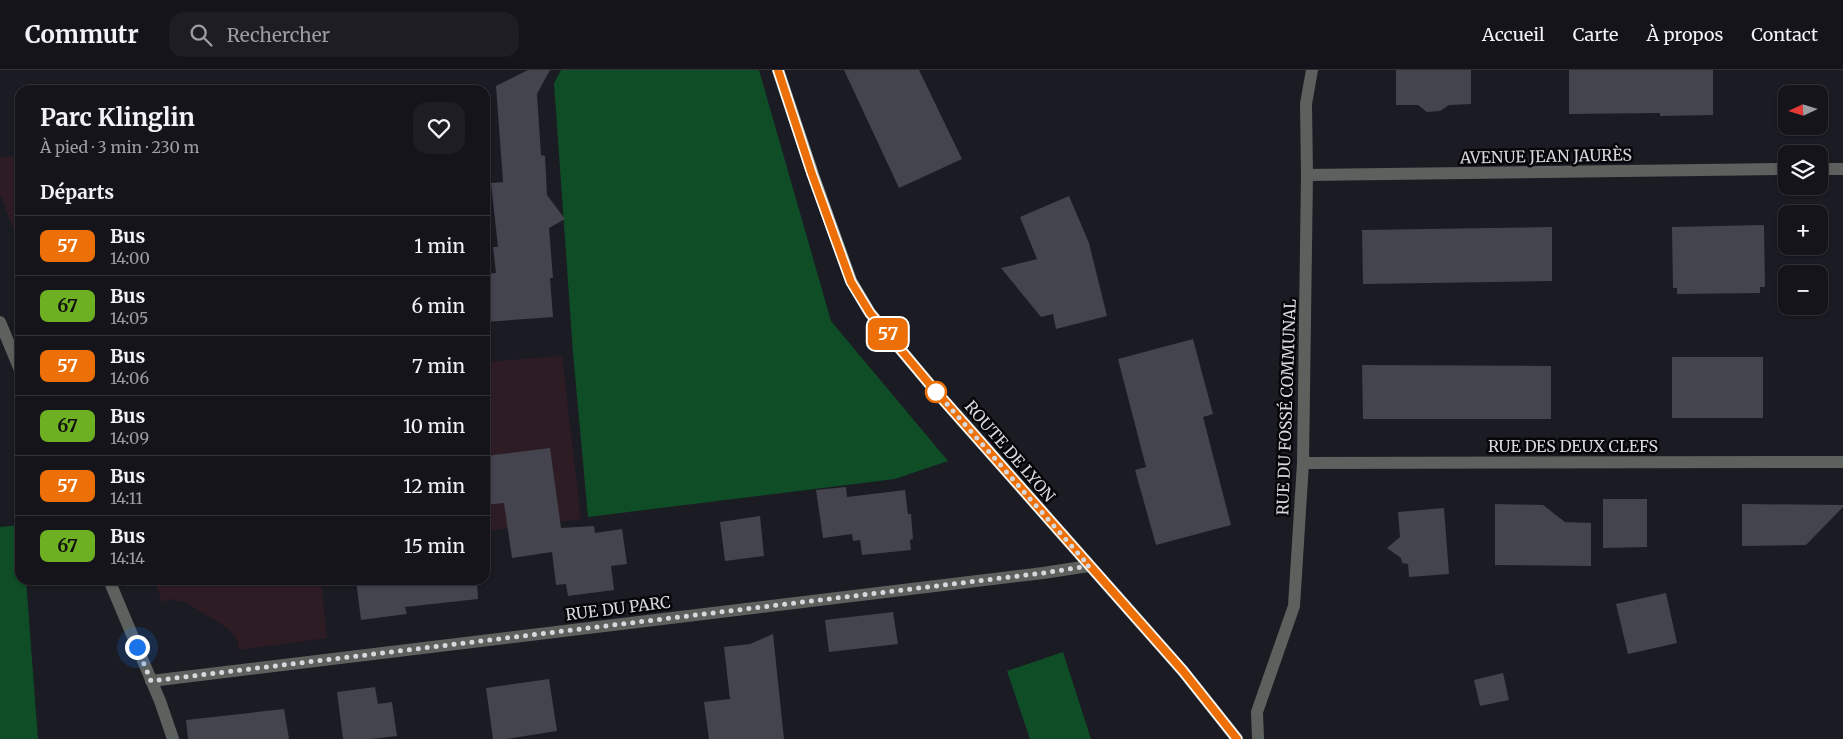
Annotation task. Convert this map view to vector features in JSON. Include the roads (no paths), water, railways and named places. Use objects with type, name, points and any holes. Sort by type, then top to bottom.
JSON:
[{"type":"main road","name":"ROUTE DE LYON","points":[[778,70],[812,174],[851,282],[870,313],[932,387],[1183,671],[1237,739]]},
{"type":"street","name":"RUE DU FOSSÉ COMMUNAL","points":[[1258,739],[1257,712],[1294,606],[1303,463],[1307,175],[1306,104],[1312,70]]},
{"type":"street","name":"AVENUE JEAN JAURÈS","points":[[1307,175],[1778,169]]},
{"type":"street","points":[[1828,169],[1843,169]]},
{"type":"street","points":[[0,322],[15,358]]},
{"type":"street","name":"RUE DES DEUX CLEFS","points":[[1303,463],[1843,462]]},
{"type":"street","name":"RUE DU PARC","points":[[151,681],[1024,576],[1089,566]]},
{"type":"street","points":[[111,585],[160,701],[173,739]]}]
